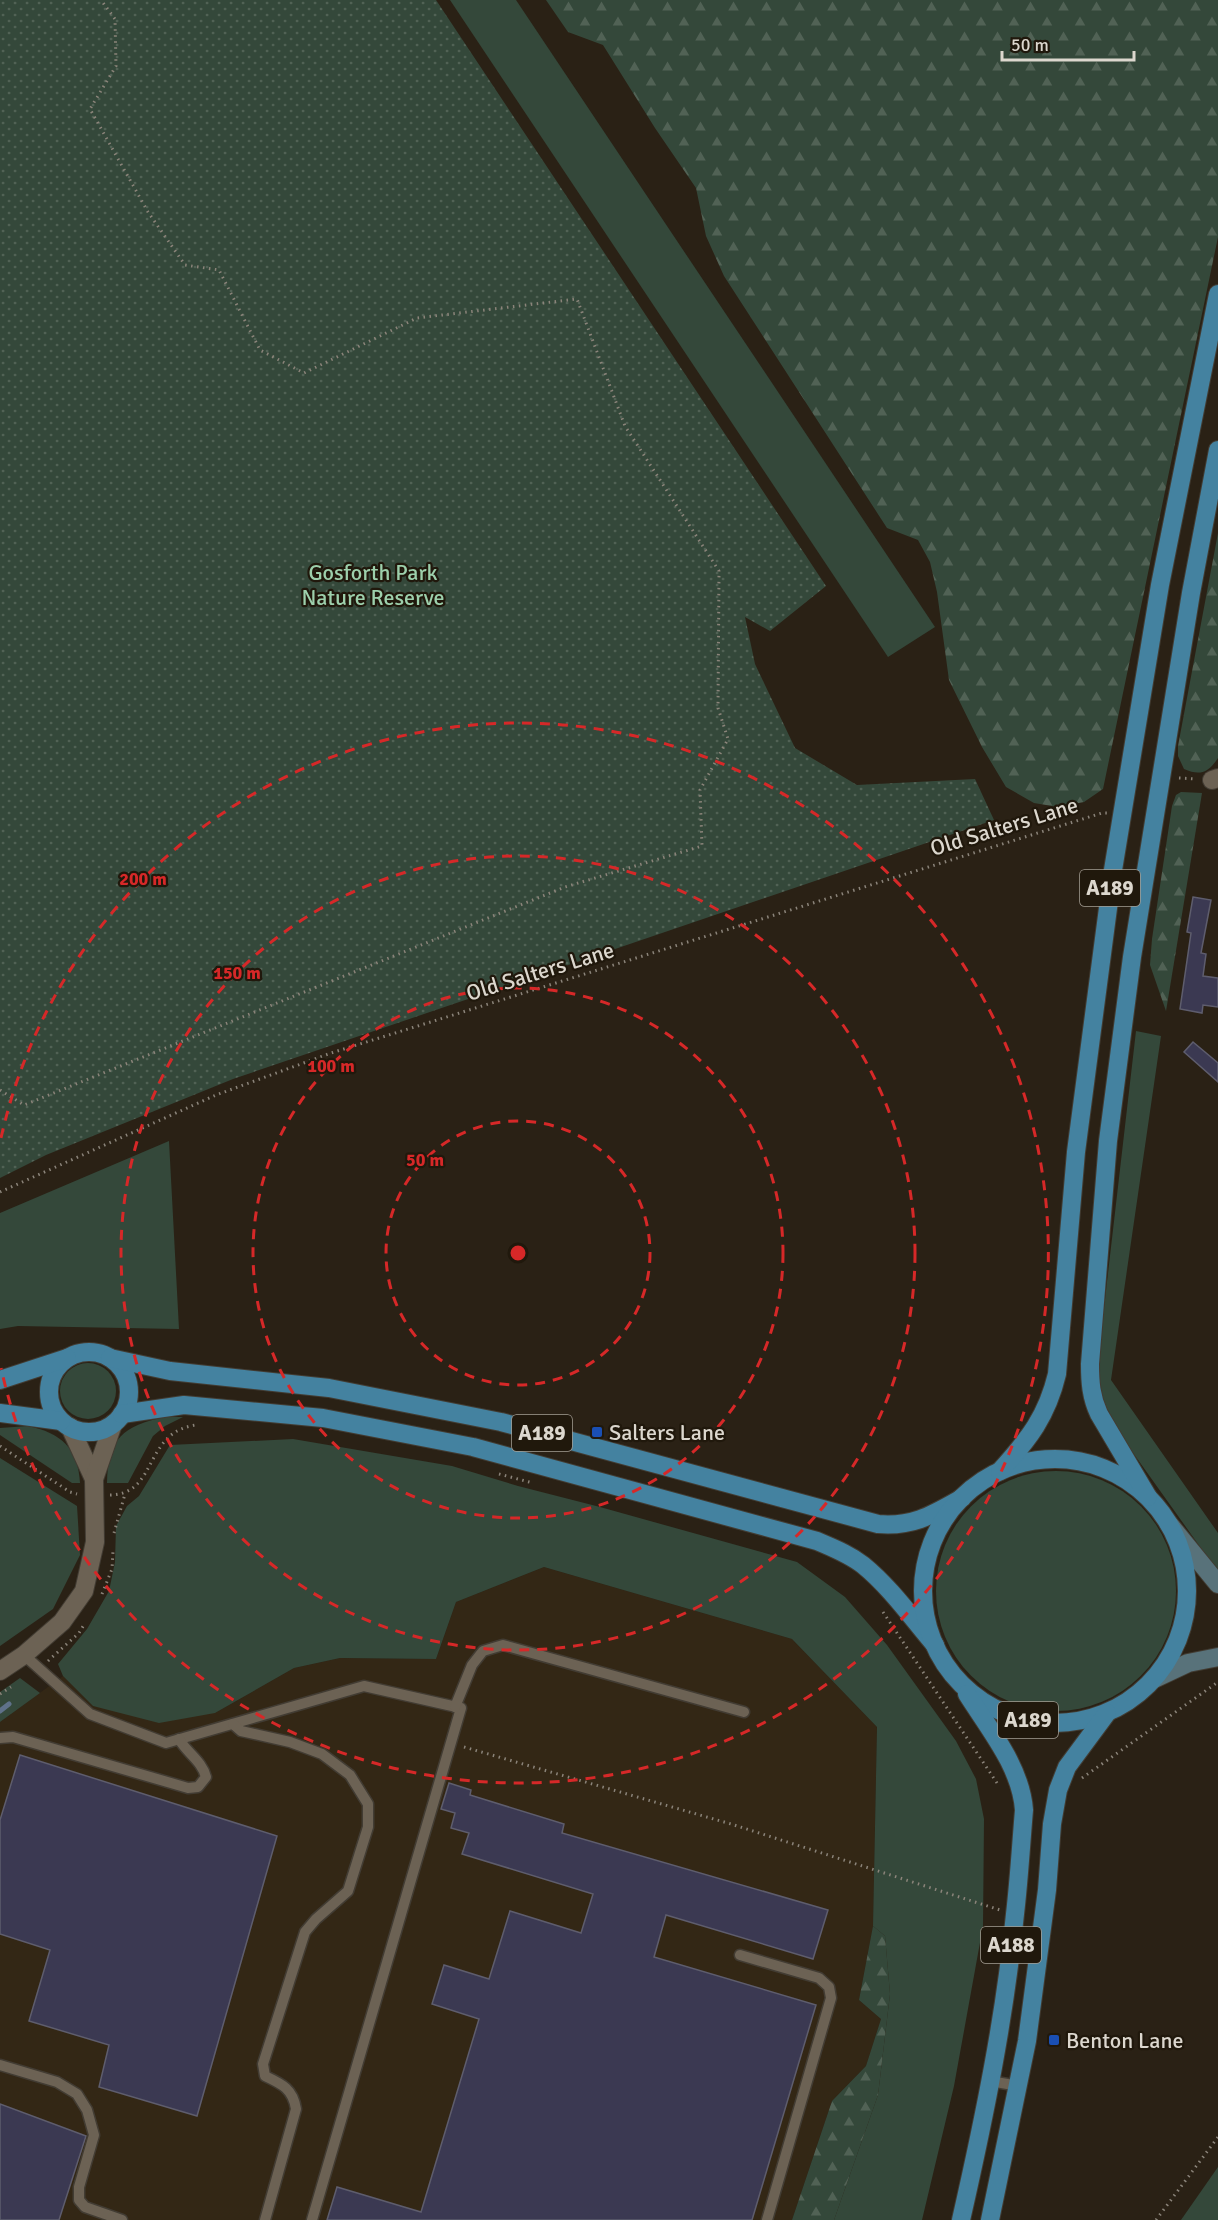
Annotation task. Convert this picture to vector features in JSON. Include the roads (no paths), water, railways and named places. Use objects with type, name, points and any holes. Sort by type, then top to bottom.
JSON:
[{"type":"main road","name":"A189","points":[[1000,1471],[1030,1438],[1043,1415],[1057,1374],[1076,1152],[1113,870],[1160,585],[1218,294]]},
{"type":"main road","name":"A189","points":[[1148,1497],[1131,1483],[1111,1472],[1090,1464],[1067,1460],[1022,1463],[1000,1471],[973,1487],[941,1525],[928,1556],[924,1578],[927,1623],[935,1645],[960,1682],[991,1707],[1029,1720],[1068,1723],[1088,1719],[1124,1704],[1154,1679],[1177,1644],[1183,1624],[1187,1604],[1187,1583],[1178,1542],[1169,1524],[1148,1497],[1099,1414],[1093,1401],[1090,1364],[1108,1141],[1132,957],[1185,627],[1218,450]]},
{"type":"main road","name":"A189","points":[[0,1380],[78,1353],[94,1352],[110,1358],[170,1371],[329,1388],[501,1422],[878,1524],[909,1524],[926,1518],[962,1498]]},
{"type":"main road","points":[[66,1424],[51,1403],[49,1390],[51,1378],[67,1358]]},
{"type":"main road","points":[[110,1358],[119,1365],[128,1381],[128,1398],[117,1419]]},
{"type":"main road","name":"A189","points":[[0,1413],[66,1424],[83,1431],[93,1432],[117,1419],[184,1405],[323,1418],[473,1447],[817,1541],[843,1552],[879,1579],[935,1645]]},
{"type":"main road","points":[[1169,1524],[1218,1584]]},
{"type":"main road","points":[[1154,1679],[1188,1663],[1218,1658]]},
{"type":"main road","name":"A188","points":[[960,1682],[1009,1761],[1023,1795],[1024,1810],[1015,1915],[990,2081],[961,2220]]},
{"type":"main road","name":"A188","points":[[990,2220],[1019,2086],[1047,1890],[1052,1824],[1058,1790],[1067,1767],[1107,1713]]},
{"type":"street","points":[[0,1671],[24,1655],[62,1622],[84,1591],[95,1542],[94,1479],[117,1419]]},
{"type":"street","points":[[66,1424],[94,1479]]},
{"type":"lane","points":[[455,1707],[472,1665],[483,1651],[503,1645],[744,1712]]},
{"type":"lane","points":[[24,1655],[90,1714],[166,1743],[364,1686],[461,1708],[312,2220]]},
{"type":"lane","points":[[233,1724],[241,1731],[290,1742],[322,1754],[350,1775],[368,1804],[368,1827],[348,1892],[316,1919],[305,1932],[263,2064],[265,2076],[288,2088],[295,2098],[297,2109],[265,2220]]},
{"type":"lane","points":[[0,1738],[13,1737],[188,1788],[198,1787],[206,1777],[204,1767],[179,1739]]},
{"type":"lane","points":[[740,1955],[819,1978],[829,1987],[831,1998],[767,2220]]},
{"type":"lane","points":[[0,2065],[57,2082],[77,2094],[87,2110],[94,2135],[79,2187],[79,2200],[85,2207],[122,2220]]},
{"type":"lane","points":[[990,2081],[1019,2086]]},
{"type":"waterway","points":[[0,1711],[9,1704]]},
{"type":"place","name":"Salters Lane","points":[[597,1432]]},
{"type":"place","name":"Benton Lane","points":[[1054,2040]]},
{"type":"park label","name":"Gosforth Park Nature Reserve","points":[[373,584]]}]
